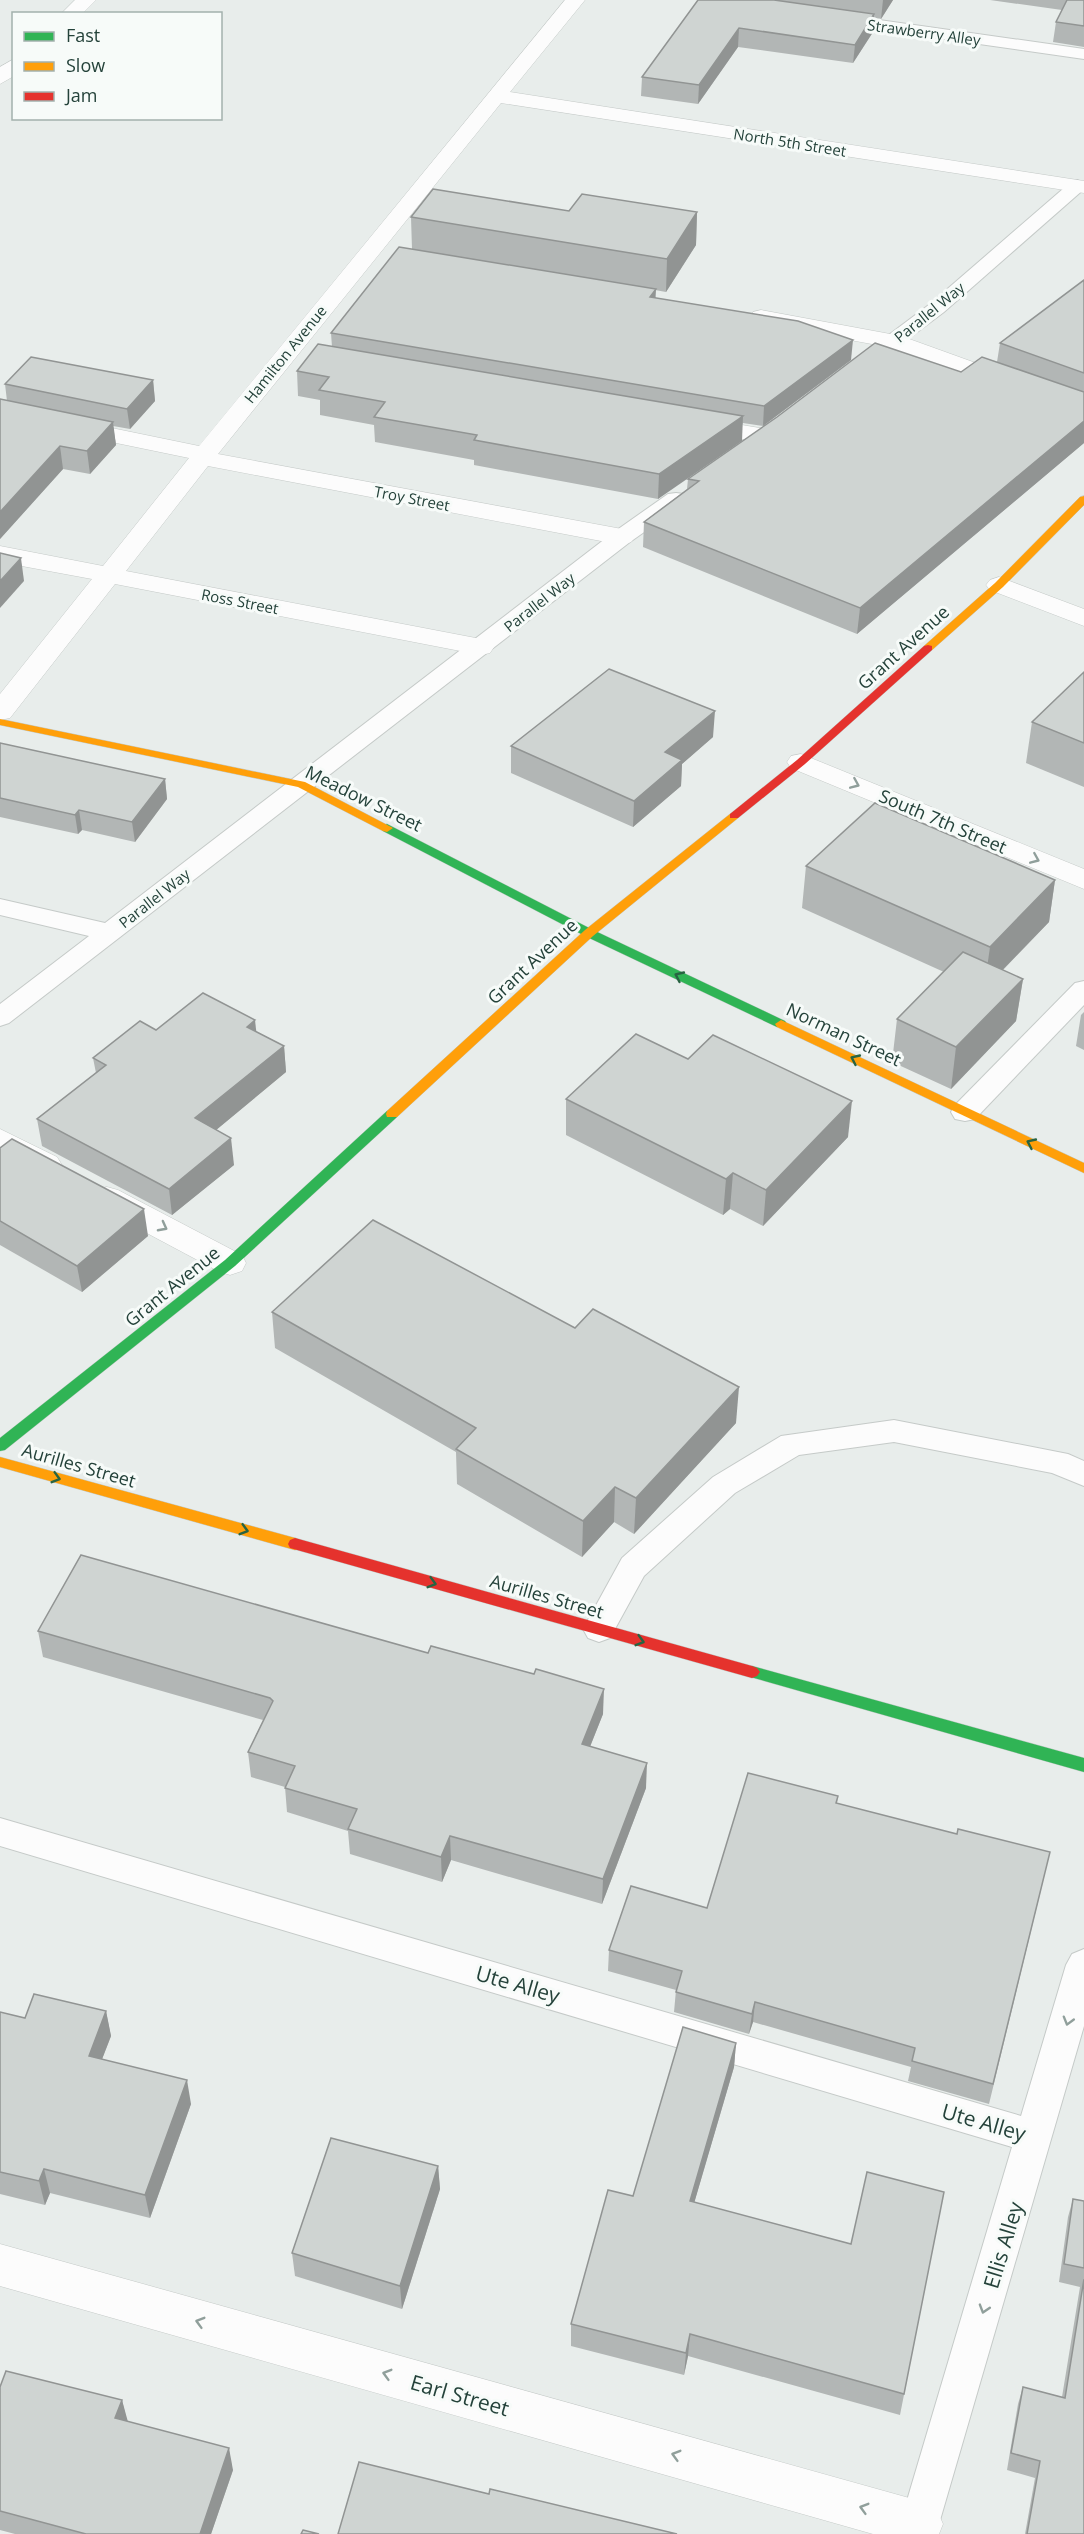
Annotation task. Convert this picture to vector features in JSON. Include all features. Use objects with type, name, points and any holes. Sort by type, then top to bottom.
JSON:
[{"type":"street","points":[[72,12],[86,0]]},
{"type":"street","name":"Hamilton Avenue","points":[[0,712],[204,456],[296,356],[379,254],[495,96],[575,0]]},
{"type":"street","points":[[0,78],[12,67]]},
{"type":"street","name":"North 5th Street","points":[[495,96],[1081,187]]},
{"type":"street","points":[[741,314],[853,332],[893,341],[1084,410]]},
{"type":"street","name":"Troy Street","points":[[0,412],[204,456],[622,537]]},
{"type":"street","points":[[674,420],[775,430]]},
{"type":"street","name":"Grant Avenue","points":[[0,1446],[230,1263],[589,933],[801,762],[999,585],[1084,499]]},
{"type":"street","name":"Ross Street","points":[[0,554],[481,647]]},
{"type":"street","points":[[999,585],[1084,618]]},
{"type":"street","name":"Meadow Street","points":[[0,722],[301,784],[589,933]]},
{"type":"street","name":"South 7th Street","points":[[801,762],[1084,879]]},
{"type":"street","name":"Norman Street","points":[[589,933],[1084,1168]]},
{"type":"street","points":[[0,1140],[230,1263]]},
{"type":"street","name":"Aurilles Street","points":[[0,1462],[1084,1765]]},
{"type":"street","name":"Earl Street","points":[[0,2265],[920,2524]]},
{"type":"lane","name":"Strawberry Alley","points":[[822,17],[1084,54]]},
{"type":"lane","name":"Parallel Way","points":[[848,375],[937,308],[1081,187]]},
{"type":"lane","points":[[737,457],[775,430]]},
{"type":"lane","name":"Parallel Way","points":[[0,1017],[622,537],[689,490]]},
{"type":"lane","points":[[0,907],[109,933]]},
{"type":"lane","points":[[965,1112],[1084,989]]},
{"type":"lane","points":[[599,1629],[633,1568],[724,1485],[792,1444],[894,1431],[1057,1462],[1084,1474]]},
{"type":"lane","name":"Ute Alley","points":[[0,1832],[1035,2137]]},
{"type":"lane","name":"Ellis Alley","points":[[920,2524],[1084,1965]]},
{"type":"building","points":[[698,0],[774,0],[874,14],[855,45],[739,28],[699,85],[642,77]]},
{"type":"building","points":[[1067,0],[1084,0],[1084,26],[1056,22]]},
{"type":"building","points":[[433,189],[569,211],[582,194],[697,212],[667,259],[411,217]]},
{"type":"building","points":[[399,247],[656,289],[650,297],[798,321],[853,340],[764,406],[331,333]]},
{"type":"building","points":[[1084,280],[1084,373],[1000,343]]},
{"type":"building","points":[[875,343],[961,372],[982,357],[1084,392],[1084,421],[860,608],[644,522],[699,481],[688,479],[777,417]]},
{"type":"building","points":[[318,344],[743,416],[659,474],[474,440],[477,435],[374,417],[385,402],[319,390],[329,377],[297,371]]},
{"type":"building","points":[[31,357],[153,380],[127,409],[5,384]]},
{"type":"building","points":[[0,399],[113,422],[87,451],[60,446],[0,512]]},
{"type":"building","points":[[0,553],[21,558],[0,581]]},
{"type":"building","points":[[609,669],[715,711],[665,752],[682,760],[634,801],[511,746]]},
{"type":"building","points":[[1084,672],[1084,743],[1032,722]]},
{"type":"building","points":[[0,743],[165,779],[132,822],[79,810],[75,815],[0,798]]},
{"type":"building","points":[[875,803],[1055,880],[990,947],[806,866]]},
{"type":"building","points":[[963,952],[1023,979],[956,1047],[897,1019]]},
{"type":"building","points":[[203,993],[255,1020],[247,1027],[284,1046],[195,1118],[231,1138],[169,1189],[37,1119],[106,1065],[93,1058],[140,1021],[156,1030]]},
{"type":"building","points":[[636,1034],[688,1059],[713,1035],[852,1101],[766,1190],[733,1173],[726,1179],[566,1099]]},
{"type":"building","points":[[12,1139],[144,1209],[77,1266],[0,1221],[0,1148]]},
{"type":"building","points":[[373,1220],[575,1328],[593,1309],[739,1387],[636,1498],[615,1487],[583,1521],[456,1449],[476,1428],[272,1312]]},
{"type":"building","points":[[81,1555],[428,1653],[431,1646],[534,1674],[536,1669],[604,1689],[582,1744],[647,1763],[603,1879],[450,1836],[441,1857],[348,1829],[357,1809],[285,1788],[295,1766],[248,1752],[273,1701],[270,1698],[38,1631]]},
{"type":"building","points":[[748,1773],[838,1796],[836,1803],[957,1834],[958,1829],[1050,1852],[993,2084],[912,2061],[915,2048],[755,2002],[752,2014],[676,1992],[682,1971],[609,1950],[631,1886],[707,1908]]},
{"type":"building","points":[[34,1994],[106,2011],[89,2056],[187,2080],[145,2195],[44,2169],[39,2181],[0,2172],[0,2012],[25,2018]]},
{"type":"building","points":[[683,2027],[736,2043],[690,2201],[851,2244],[867,2172],[944,2192],[904,2394],[690,2334],[686,2353],[571,2324],[608,2190],[633,2196]]},
{"type":"building","points":[[331,2138],[438,2166],[400,2286],[292,2253]]},
{"type":"building","points":[[1073,2199],[1084,2201],[1084,2268],[1064,2264]]},
{"type":"building","points":[[1084,2279],[1084,2534],[1027,2534],[1040,2461],[1011,2453],[1023,2387],[1065,2398]]},
{"type":"building","points":[[6,2371],[122,2400],[115,2418],[229,2448],[200,2534],[86,2534],[0,2511],[0,2387]]},
{"type":"building","points":[[359,2462],[489,2494],[490,2489],[677,2534],[338,2534]]},
{"type":"building","points":[[303,2530],[319,2534],[301,2534]]},
{"type":"traffic: fast","points":[[387,828],[589,933],[781,1024]]},
{"type":"traffic: fast","points":[[0,1446],[230,1263],[392,1114]]},
{"type":"traffic: fast","points":[[752,1672],[1084,1765]]},
{"type":"traffic: slow","points":[[928,648],[999,585],[1084,499]]},
{"type":"traffic: slow","points":[[0,722],[301,784],[387,828]]},
{"type":"traffic: slow","points":[[392,1114],[589,933],[734,816]]},
{"type":"traffic: slow","points":[[781,1024],[1084,1168]]},
{"type":"traffic: slow","points":[[0,1462],[295,1544]]},
{"type":"traffic: jam","points":[[734,816],[801,762],[928,648]]},
{"type":"traffic: jam","points":[[295,1544],[752,1672]]}]
